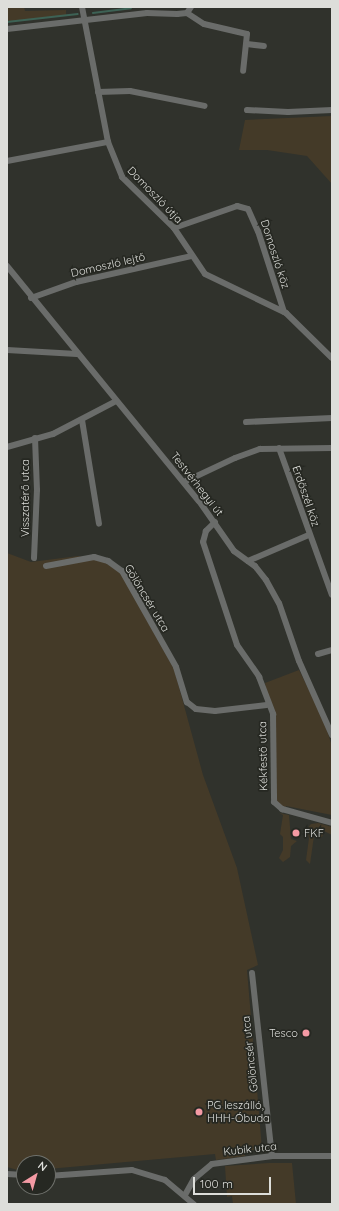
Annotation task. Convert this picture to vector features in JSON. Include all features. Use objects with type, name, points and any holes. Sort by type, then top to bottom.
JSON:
[{"type":"street","name":"Domoszló útja","points":[[82,7],[86,19],[108,142],[122,177],[174,228],[191,256],[205,274],[213,280],[284,312],[332,358]]},
{"type":"street","points":[[7,29],[86,19],[189,10],[204,24],[248,35],[243,70]]},
{"type":"street","points":[[247,44],[264,46]]},
{"type":"street","points":[[98,92],[130,91],[205,106]]},
{"type":"street","points":[[247,110],[288,112],[332,110]]},
{"type":"street","points":[[7,161],[108,142]]},
{"type":"street","name":"Domoszló köz","points":[[174,228],[237,206],[248,209],[258,231],[284,312]]},
{"type":"street","name":"Domoszló lejtő","points":[[31,298],[76,282],[191,256]]},
{"type":"street","name":"Testvérhegyi út","points":[[7,266],[31,298],[184,482],[215,522],[234,551],[261,572],[279,603],[299,661],[332,735]]},
{"type":"street","points":[[7,350],[77,354]]},
{"type":"street","name":"Visszatérő utca","points":[[7,447],[53,434],[116,401]]},
{"type":"street","points":[[246,422],[332,418]]},
{"type":"street","points":[[82,420],[99,524]]},
{"type":"street","name":"Visszatérő utca","points":[[34,558],[37,490],[35,438]]},
{"type":"street","points":[[184,482],[235,458],[260,450],[279,448],[332,448]]},
{"type":"street","name":"Erdőszél köz","points":[[279,448],[309,535],[332,595]]},
{"type":"street","name":"Kékfestő utca","points":[[215,522],[206,530],[203,542],[237,645],[259,677],[273,717],[274,802],[282,809],[332,823]]},
{"type":"street","points":[[248,561],[309,535]]},
{"type":"street","name":"Gölöncsér utca","points":[[46,566],[94,557],[108,561],[122,571],[173,660],[184,695],[192,707],[210,711],[268,705]]},
{"type":"street","points":[[318,654],[332,650]]},
{"type":"street","name":"Gölöncsér utca","points":[[252,973],[272,1156]]},
{"type":"street","name":"Kubik utca","points":[[184,1195],[194,1179],[212,1164],[272,1156],[332,1156]]},
{"type":"street","points":[[56,1175],[132,1170],[160,1177],[194,1204]]},
{"type":"shaded area","points":[[7,7],[24,7],[25,11],[66,10],[66,15],[7,22]]},
{"type":"shaded area","points":[[332,116],[332,184],[307,156],[267,150],[239,150],[245,120]]},
{"type":"shaded area","points":[[7,553],[31,562],[78,556],[104,562],[120,572],[174,669],[203,775],[237,868],[258,965],[247,970],[262,1149],[245,1151],[245,1156],[216,1160],[215,1154],[56,1168],[56,1155],[16,1155],[16,1170],[7,1167]]},
{"type":"shaded area","points":[[299,670],[323,718],[332,746],[332,815],[286,806],[285,808],[276,803],[274,731],[265,683]]},
{"type":"shaded area","points":[[279,813],[289,815],[291,839],[297,841],[291,846],[290,857],[283,862],[279,858],[283,850],[283,837],[280,834],[283,815]]},
{"type":"shaded area","points":[[318,823],[332,827],[332,835],[324,831],[322,837],[314,836],[310,864],[306,860],[309,838],[307,829],[311,824]]},
{"type":"shaded area","points":[[292,1163],[296,1204],[233,1204],[232,1196],[227,1197],[225,1166]]},
{"type":"waterway","points":[[93,13],[131,8]]},
{"type":"waterway","points":[[7,22],[78,14]]},
{"type":"place","name":"FKF","points":[[296,833]]},
{"type":"place","name":"Tesco","points":[[306,1033]]},
{"type":"place","name":"PG leszálló, HHH-Óbuda","points":[[199,1112]]}]
